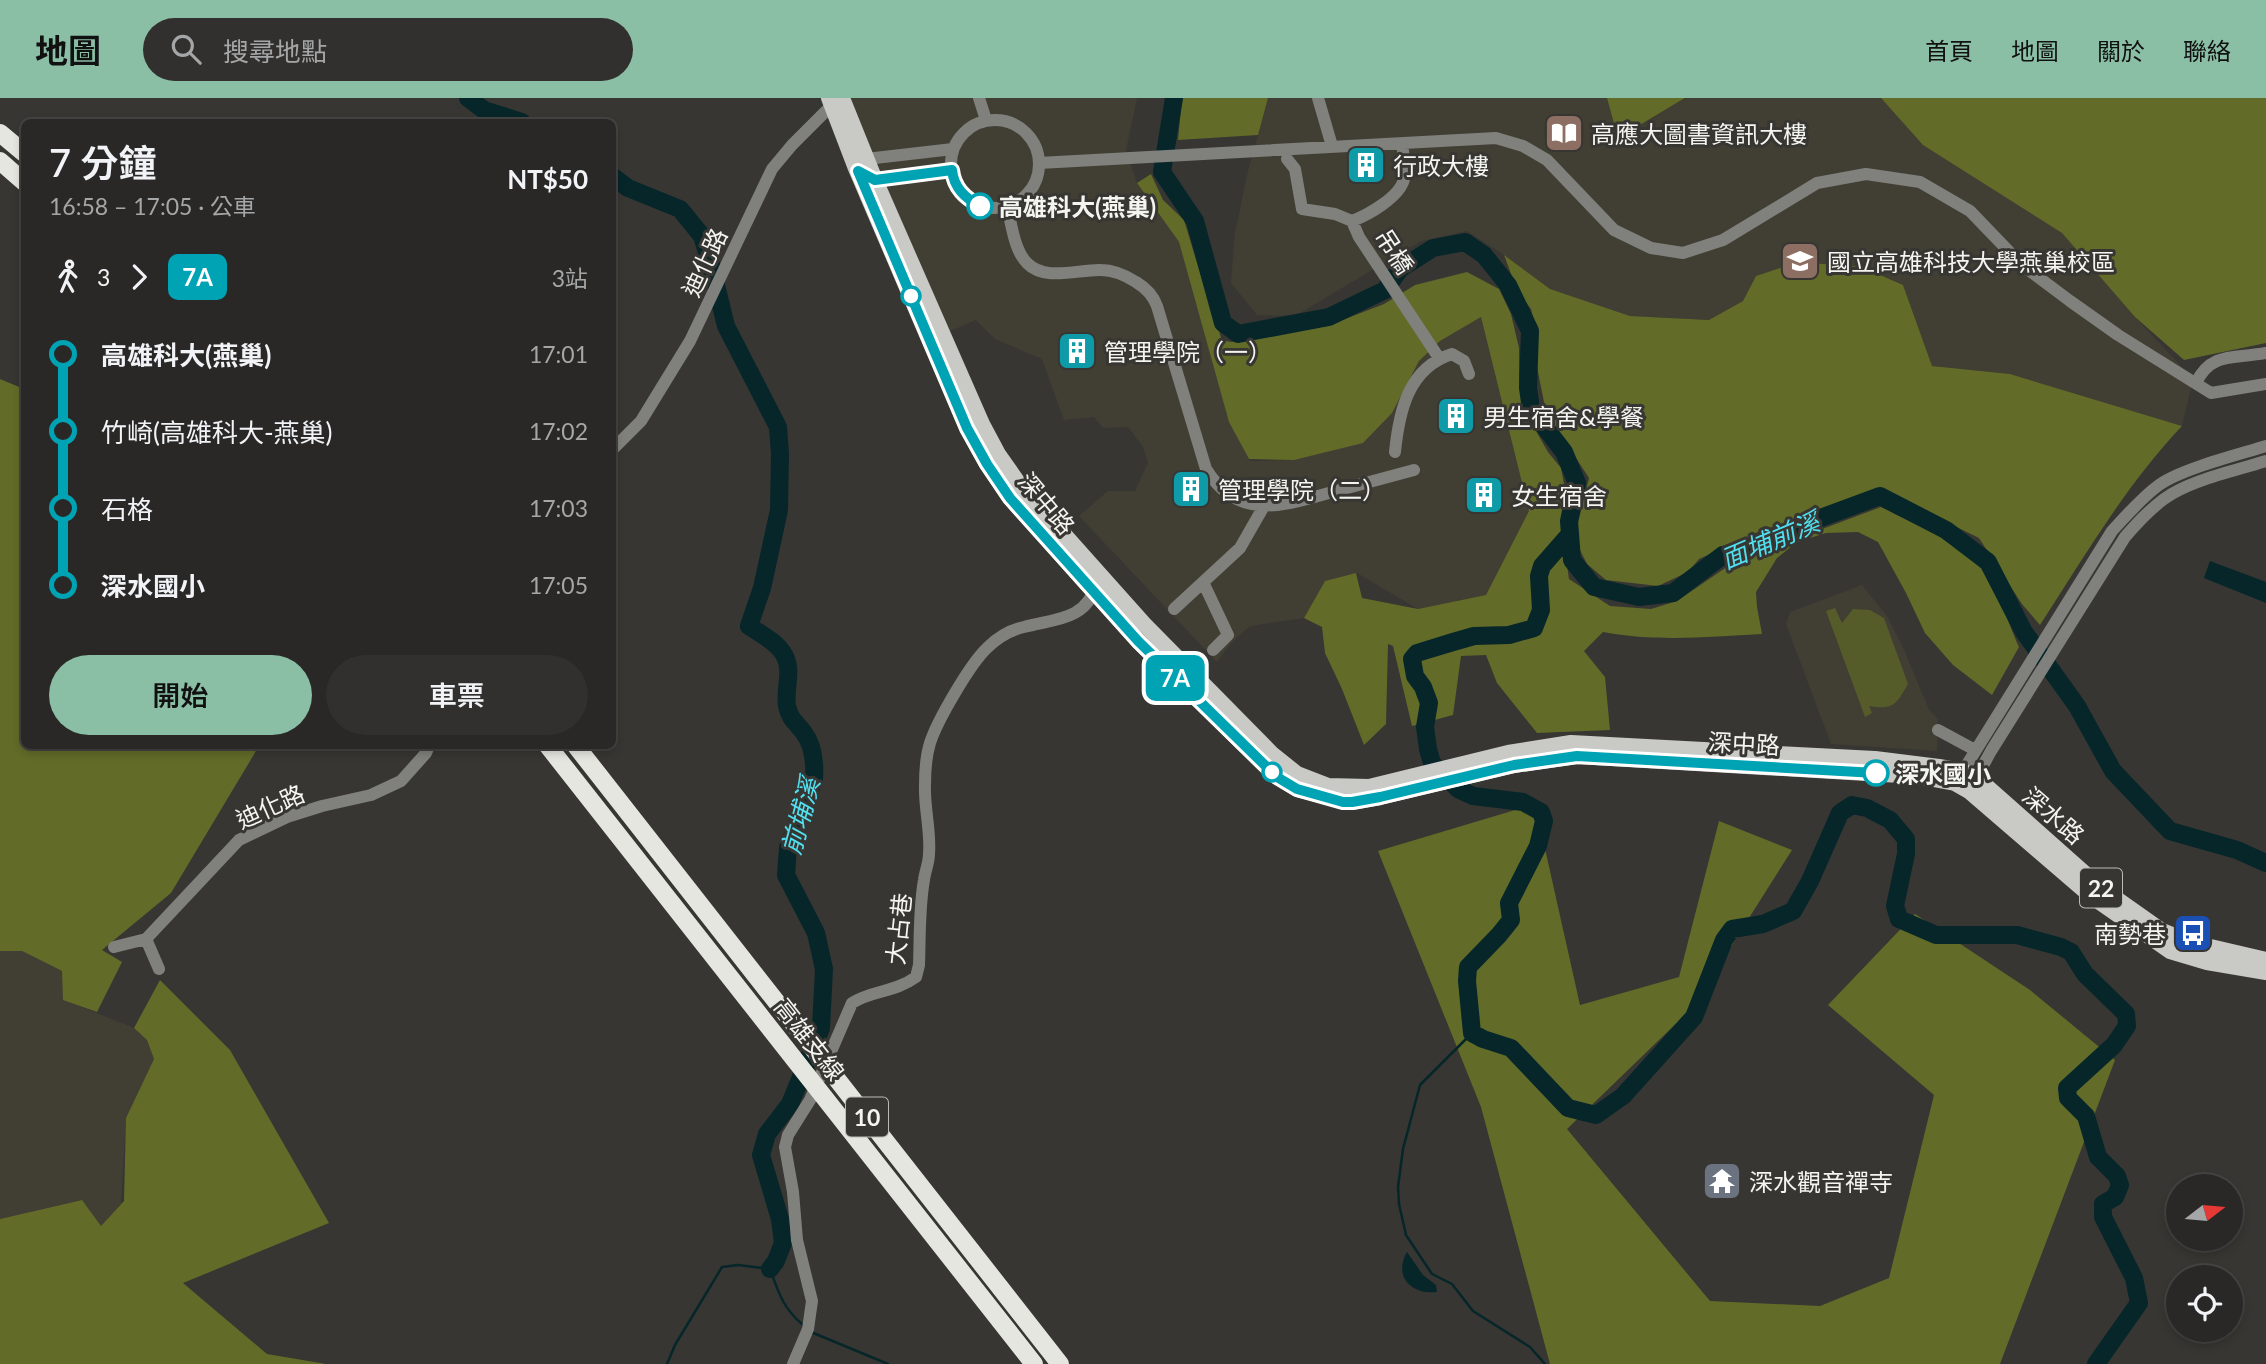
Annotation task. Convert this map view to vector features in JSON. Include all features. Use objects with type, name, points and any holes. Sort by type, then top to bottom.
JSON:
[{"type":"highway","points":[[0,133],[21,150]]},
{"type":"highway","points":[[0,161],[21,179]]},
{"type":"highway","name":"高雄支線","points":[[550,749],[1034,1364]]},
{"type":"highway","name":"高雄支線","points":[[578,749],[1060,1364]]},
{"type":"main road","name":"深中路","points":[[836,100],[967,428],[987,464],[1010,498],[1091,598],[1277,777],[1297,789],[1343,802],[1571,743],[1875,759],[1966,781]]},
{"type":"main road","name":"深中路","points":[[862,165],[875,180],[982,424],[998,454],[1019,484],[1144,624],[1272,754],[1297,774],[1328,786],[1374,792]]},
{"type":"main road","name":"深水路","points":[[1966,781],[2101,888],[2162,931],[2189,942],[2266,960]]},
{"type":"main road","name":"深水路","points":[[1966,781],[2091,896],[2170,951],[2207,962],[2266,972]]},
{"type":"street","points":[[979,98],[986,120]]},
{"type":"street","points":[[1318,98],[1332,146]]},
{"type":"street","name":"迪化路","points":[[616,446],[640,421],[690,341],[772,169],[836,100]]},
{"type":"street","points":[[998,119],[1021,129],[1031,138],[1037,150],[1037,178],[1031,191],[1021,201],[1007,207],[994,209],[968,200],[958,190],[952,170],[953,149],[960,137],[986,120],[998,119]]},
{"type":"street","points":[[1039,163],[1496,138],[1523,146],[1547,160],[1614,230],[1651,248],[1683,253],[1723,240],[1817,183],[1866,174],[1920,182],[1970,211],[2022,265],[2070,301],[2118,335],[2211,393],[2266,384]]},
{"type":"street","points":[[862,165],[953,149]]},
{"type":"street","points":[[1352,221],[1368,215],[1395,194],[1404,181],[1403,151]]},
{"type":"street","name":"吊橋","points":[[1287,159],[1295,169],[1302,209],[1335,214],[1352,221],[1440,358]]},
{"type":"street","points":[[875,180],[952,170]]},
{"type":"street","points":[[1007,207],[1019,251],[1027,263],[1038,271],[1057,273],[1102,270],[1124,274],[1145,288],[1157,306],[1206,469],[1214,483],[1227,493],[1250,503],[1280,506],[1414,470]]},
{"type":"street","points":[[2196,383],[2206,366],[2218,359],[2266,353]]},
{"type":"street","points":[[1395,452],[1402,406],[1417,377],[1440,358],[1452,354],[1464,361],[1469,374]]},
{"type":"street","points":[[1966,781],[1983,747],[2121,531],[2198,475],[2266,446]]},
{"type":"street","points":[[2198,475],[2266,461]]},
{"type":"street","points":[[1174,609],[1240,548],[1264,506]]},
{"type":"street","points":[[1091,598],[1098,574]]},
{"type":"street","points":[[1203,582],[1227,635],[1213,650]]},
{"type":"street","name":"大占巷","points":[[793,1364],[808,1329],[812,1301],[797,1240],[793,1192],[785,1147],[788,1135],[810,1100],[852,1003],[862,997],[893,990],[916,977],[924,879],[929,858],[930,836],[924,788],[930,742],[971,668],[987,648],[1007,632],[1069,616],[1091,598]]},
{"type":"street","points":[[1938,730],[1983,747]]},
{"type":"street","name":"迪化路","points":[[146,939],[239,840],[288,817],[372,795],[401,782],[428,749]]},
{"type":"street","points":[[114,947],[146,939],[159,970]]},
{"type":"shaded area","points":[[851,98],[1137,98],[1126,150],[1137,183],[1179,242],[1229,421],[1250,461],[1294,460],[1392,413],[1419,361],[1440,341],[1481,317],[1529,511],[1486,595],[1418,609],[1357,573],[1325,581],[1304,618],[1250,626],[1232,642],[1217,662],[1079,516],[1108,491],[1135,491],[1148,463],[1143,447],[1128,427],[1103,428],[1094,417],[1064,420],[1042,359],[995,339],[976,320],[948,332],[859,123]]},
{"type":"shaded area","name":"國立高雄科技大學燕巢校區","points":[[1268,98],[1607,98],[1618,138],[1686,98],[1881,98],[1923,145],[1993,185],[2062,233],[2193,379],[2182,426],[2010,374],[1932,366],[1903,285],[1862,267],[1798,262],[1756,276],[1743,301],[1709,320],[1630,316],[1550,289],[1467,231],[1421,241],[1295,316],[1257,315],[1231,283],[1235,233]]},
{"type":"shaded area","name":"深水國小","points":[[1862,585],[1887,616],[1929,710],[1938,719],[1937,751],[1831,744],[1786,624],[1790,612]]},
{"type":"shaded area","points":[[0,951],[22,951],[62,971],[64,1000],[134,1028],[147,1040],[154,1059],[126,1118],[121,1204],[101,1226],[81,1200],[0,1219]]},
{"type":"green space","points":[[1182,98],[1268,98],[1258,135],[1178,140]]},
{"type":"green space","points":[[1607,98],[1685,98],[1618,138]]},
{"type":"green space","points":[[1881,98],[2266,98],[2266,343],[2184,360],[2135,317],[2062,233],[1923,145]]},
{"type":"green space","points":[[1151,174],[1163,200],[1184,220],[1222,340],[1231,342],[1332,324],[1384,304],[1415,285],[1467,272],[1499,289],[1511,314],[1519,348],[1519,384],[1524,410],[1548,452],[1561,468],[1565,489],[1562,530],[1569,579],[1610,606],[1651,609],[1677,601],[1734,562],[1881,507],[1957,547],[1978,565],[1990,581],[2019,647],[1992,695],[1953,665],[1925,633],[1878,542],[1858,532],[1826,533],[1797,542],[1777,558],[1756,592],[1762,634],[1662,638],[1603,632],[1584,651],[1605,677],[1610,730],[1537,733],[1497,683],[1486,655],[1461,656],[1453,715],[1412,726],[1393,646],[1388,644],[1386,724],[1364,745],[1325,653],[1322,627],[1304,618],[1325,581],[1356,573],[1362,598],[1418,609],[1486,595],[1529,511],[1481,317],[1440,341],[1419,361],[1392,413],[1363,443],[1294,460],[1249,459],[1229,422],[1179,242],[1137,183]]},
{"type":"green space","points":[[1504,255],[1550,289],[1630,316],[1709,320],[1743,301],[1756,276],[1798,262],[1862,267],[1903,285],[1932,366],[2010,374],[2182,426],[2124,497],[2040,625],[2022,604],[1979,538],[1883,491],[1760,531],[1699,559],[1688,572],[1658,586],[1606,580],[1587,564],[1578,546],[1578,523],[1589,478],[1546,412],[1537,367],[1536,328],[1531,309],[1517,290]]},
{"type":"green space","points":[[0,379],[21,388],[21,749],[257,749],[171,893],[102,950],[122,962],[97,1012],[63,1000],[62,971],[22,951],[0,951]]},
{"type":"green space","points":[[1835,608],[1842,623],[1853,609],[1870,610],[1884,618],[1908,684],[1893,704],[1884,707],[1869,706],[1872,713],[1865,717],[1826,611]]},
{"type":"green space","points":[[1535,804],[1580,1005],[1679,977],[1719,821],[1792,850],[1692,1008],[1567,1129],[1710,1301],[1820,1306],[1889,1278],[1934,1095],[1828,1005],[1915,914],[2030,990],[2115,1060],[2000,1364],[1550,1364],[1481,1107],[1378,851]]},
{"type":"green space","points":[[160,980],[230,1050],[329,1223],[183,1283],[267,1354],[326,1364],[0,1364],[0,1219],[82,1200],[101,1226],[124,1201],[126,1118],[154,1059],[147,1040],[134,1028]]},
{"type":"water","points":[[2210,561],[2266,582],[2266,603],[2204,578]]},
{"type":"water","points":[[1407,1252],[1423,1275],[1436,1285],[1437,1292],[1419,1290],[1407,1282],[1402,1269]]},
{"type":"waterway","name":"前埔溪","points":[[468,98],[484,110],[512,119]]},
{"type":"waterway","name":"面埔前溪","points":[[1174,98],[1162,172],[1195,221],[1223,323],[1238,334],[1329,317],[1385,290],[1400,269],[1433,248],[1465,242],[1484,255],[1508,285],[1530,331],[1528,388],[1531,409],[1564,452],[1577,483],[1569,521],[1572,560],[1594,587],[1639,597],[1673,593],[1723,555],[1748,549],[1880,496],[1946,530],[1988,562],[2024,632],[2077,706],[2113,771],[2170,831],[2237,850],[2266,863]]},
{"type":"waterway","name":"前埔溪","points":[[616,179],[628,188],[680,209],[702,236],[726,326],[778,427],[779,510],[762,588],[749,626],[776,645],[786,659],[788,711],[810,743],[813,755],[814,779],[788,848],[786,875],[816,933],[824,969],[821,1028],[790,1104],[767,1134],[761,1155],[780,1219],[783,1243],[770,1269]]},
{"type":"waterway","points":[[1570,534],[1542,566],[1539,576],[1541,610],[1534,628],[1509,635],[1474,636],[1417,653],[1412,659],[1415,676],[1429,703],[1425,727],[1432,763],[1458,789],[1473,796],[1523,802],[1541,812],[1544,821],[1538,846],[1509,903],[1511,920],[1468,967],[1472,1033],[1511,1048],[1568,1108],[1596,1115],[1623,1096],[1694,1017],[1724,940],[1732,929],[1763,924],[1793,911],[1810,881],[1840,813],[1852,805],[1867,808],[1890,820],[1906,839],[1906,854],[1895,906],[1899,919],[1936,935],[2017,935],[2061,947],[2071,952],[2085,974],[2126,1014],[2127,1026],[2114,1045],[2067,1088],[2068,1098],[2086,1116],[2098,1157],[2117,1176],[2120,1185],[2115,1197],[2103,1204],[2103,1217],[2134,1278],[2139,1303],[2096,1364]]},
{"type":"waterway","points":[[1472,1033],[1420,1085],[1403,1149],[1398,1187],[1399,1204],[1406,1235],[1432,1274],[1452,1284],[1473,1311],[1530,1347],[1545,1364]]},
{"type":"waterway","points":[[667,1364],[675,1345],[722,1267],[738,1265],[770,1269],[786,1306],[803,1325]]},
{"type":"waterway","points":[[811,1332],[888,1364]]},
{"type":"bus line","name":"7A","points":[[980,206],[968,200],[958,190],[952,170],[875,180],[858,171],[967,428],[1010,498],[1138,641],[1277,777],[1297,789],[1352,802],[1514,765],[1577,756],[1876,773]]},
{"type":"place","name":"高應大圖書資訊大樓","points":[[1564,133]]},
{"type":"place","name":"行政大樓","points":[[1366,165]]},
{"type":"place","name":"高雄科大(燕巢)","points":[[980,206]]},
{"type":"place","name":"國立高雄科技大學燕巢校區","points":[[1800,261]]},
{"type":"place","name":"管理學院（一）","points":[[1077,351]]},
{"type":"place","name":"男生宿舍&學餐","points":[[1456,416]]},
{"type":"place","name":"管理學院（二）","points":[[1191,489]]},
{"type":"place","name":"女生宿舍","points":[[1484,495]]},
{"type":"place","name":"深水國小","points":[[1876,773]]},
{"type":"place","name":"南勢巷","points":[[2193,933]]},
{"type":"place","name":"深水觀音禪寺","points":[[1722,1181]]}]
